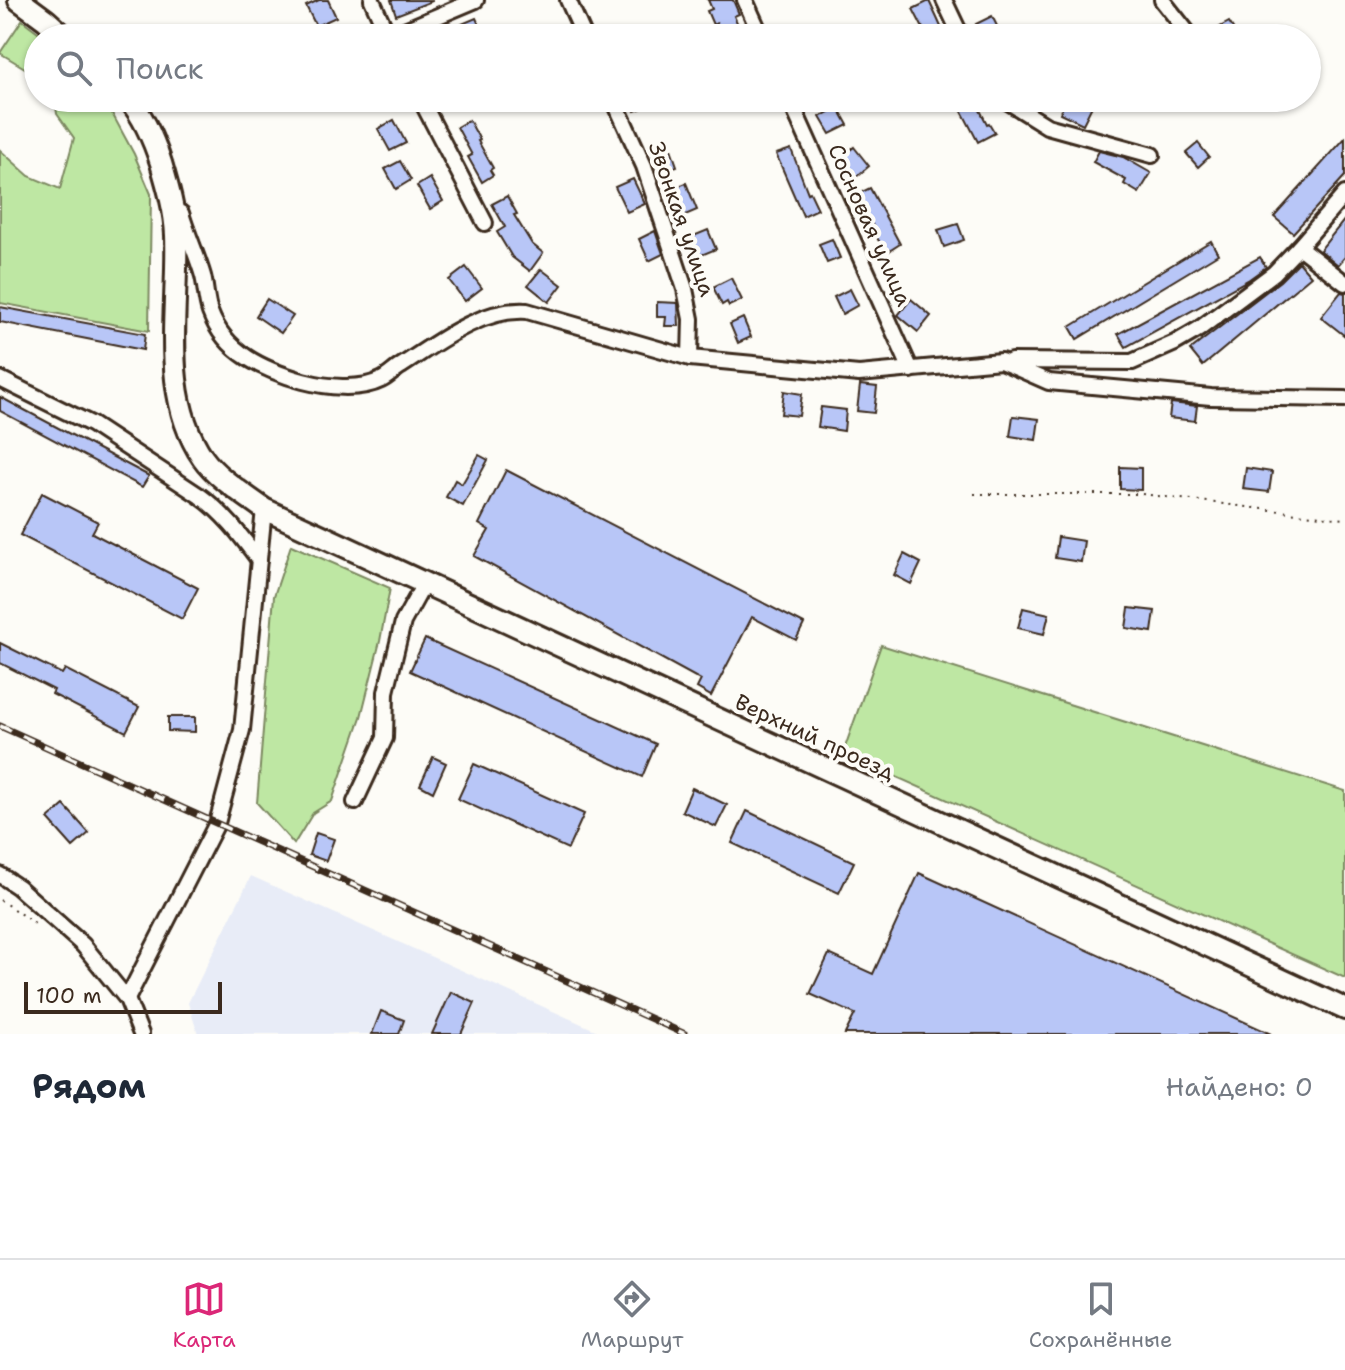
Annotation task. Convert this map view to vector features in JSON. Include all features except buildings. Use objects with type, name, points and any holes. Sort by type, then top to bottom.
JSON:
[{"type":"highway","points":[[19,0],[49,24]]},
{"type":"highway","name":"Верхний проезд","points":[[137,112],[157,149],[172,208],[176,235],[175,365],[187,428],[204,459],[221,477],[264,509],[1345,1009]]},
{"type":"street","points":[[372,0],[382,24]]},
{"type":"street","points":[[420,24],[476,0]]},
{"type":"street","points":[[568,0],[579,24]]},
{"type":"street","points":[[745,0],[756,24]]},
{"type":"street","points":[[944,0],[955,24]]},
{"type":"street","points":[[1162,0],[1181,24]]},
{"type":"street","points":[[427,112],[485,223]]},
{"type":"street","name":"Звонкая улица","points":[[619,112],[644,166],[685,289],[691,319],[690,358]]},
{"type":"street","name":"Сосновая улица","points":[[795,112],[911,370]]},
{"type":"street","points":[[1024,112],[1047,126],[1152,155]]},
{"type":"street","points":[[172,208],[181,213],[197,256],[209,309],[217,328],[230,345],[247,359],[290,377],[336,388],[380,381],[458,329],[515,310],[690,358],[859,374],[1001,361],[1132,362],[1199,329],[1274,273],[1345,194]]},
{"type":"street","points":[[1299,247],[1345,283]]},
{"type":"street","points":[[1001,361],[1049,382],[1211,397],[1345,399]]},
{"type":"street","points":[[0,379],[91,424],[200,496],[237,530],[259,560]]},
{"type":"street","points":[[127,999],[217,823],[242,730],[264,509]]},
{"type":"street","points":[[355,802],[385,738],[386,692],[403,622],[424,584]]},
{"type":"street","points":[[0,875],[18,887],[83,945],[127,999],[141,1034]]},
{"type":"path","points":[[974,494],[1142,494],[1345,519]]},
{"type":"path","points":[[0,900],[38,926]]},
{"type":"shaded area","points":[[251,876],[604,1034],[198,1034],[188,1003]]},
{"type":"green space","points":[[22,20],[27,24],[24,24],[24,68],[0,53]]},
{"type":"green space","points":[[111,112],[151,194],[149,331],[0,303],[0,150],[29,176],[60,189],[74,138],[57,114]]},
{"type":"green space","points":[[291,545],[390,588],[361,717],[332,801],[313,813],[294,844],[257,803],[274,596]]},
{"type":"green space","points":[[881,645],[1345,791],[1345,978],[843,753]]},
{"type":"railway","points":[[0,726],[685,1034]]}]
